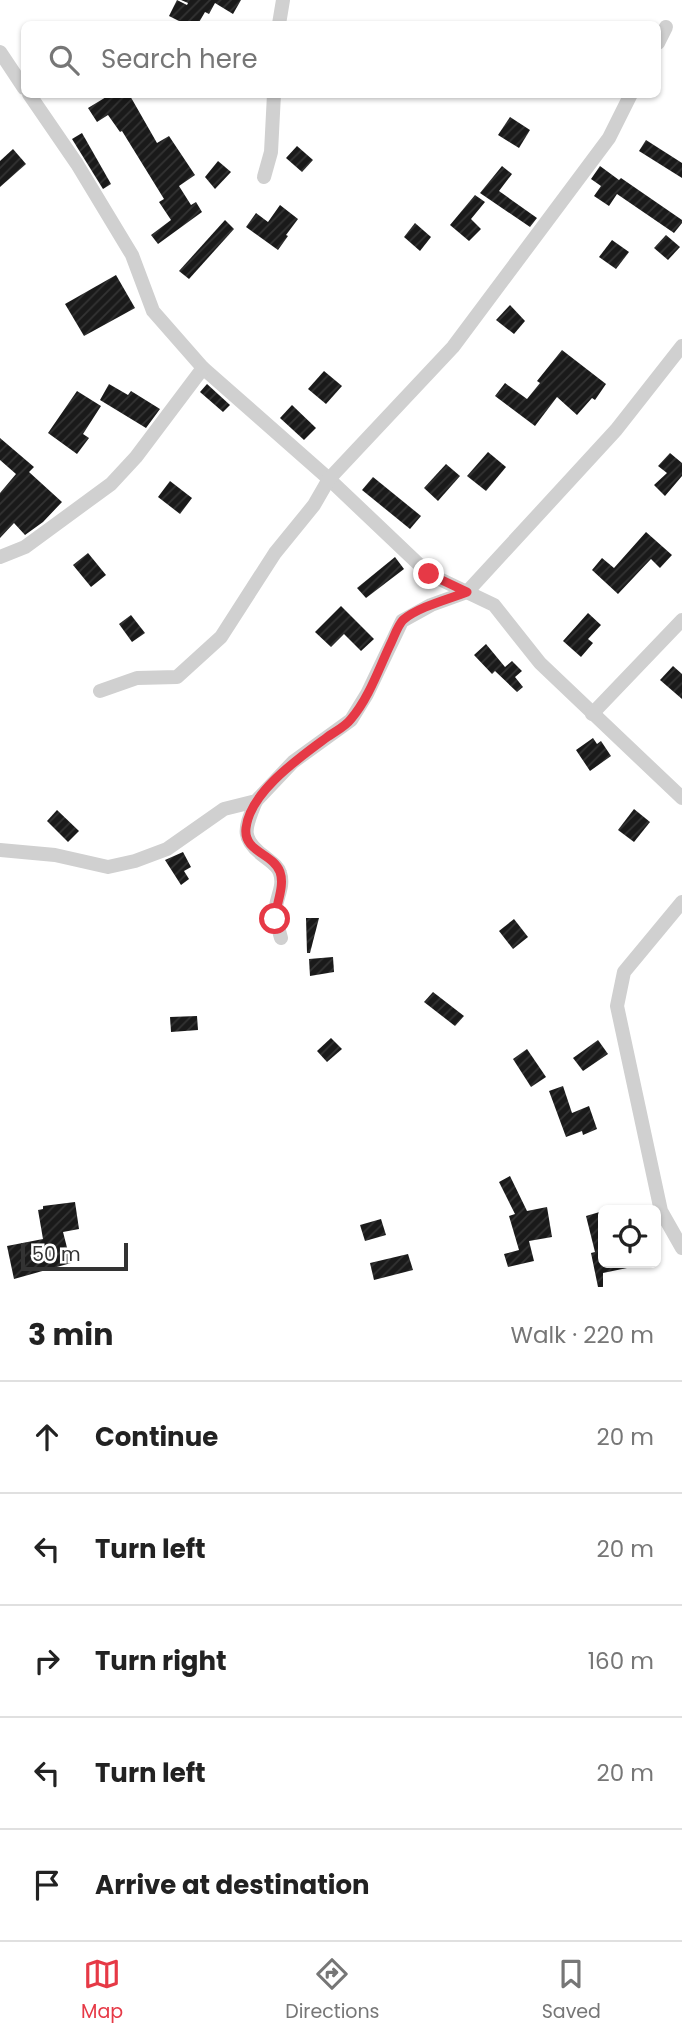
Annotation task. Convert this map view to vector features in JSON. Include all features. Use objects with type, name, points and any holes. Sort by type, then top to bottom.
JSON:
[{"type":"street","points":[[280,21],[283,0]]},
{"type":"street","points":[[661,36],[666,27]]},
{"type":"street","points":[[0,52],[21,84]]},
{"type":"street","points":[[32,98],[77,164],[132,255],[153,311],[203,368],[329,479],[429,574],[494,606],[540,663],[682,798]]},
{"type":"street","points":[[264,177],[271,152],[274,98]]},
{"type":"street","points":[[100,691],[137,678],[177,677],[221,637],[275,553],[314,505],[329,479],[453,346],[609,138],[629,98]]},
{"type":"street","points":[[281,938],[275,919],[276,903],[282,886],[280,872],[274,863],[250,845],[246,836],[247,823],[256,801],[293,762],[351,720],[367,694],[402,621],[467,592],[616,430],[682,346]]},
{"type":"street","points":[[0,557],[25,547],[111,484],[136,457],[203,368]]},
{"type":"street","points":[[592,714],[682,620]]},
{"type":"street","points":[[0,849],[55,855],[108,867],[135,861],[167,849],[224,809],[256,801]]},
{"type":"street","points":[[682,902],[624,972],[617,1006],[661,1211],[682,1248]]},
{"type":"building","points":[[177,0],[187,5],[188,3],[181,0],[241,0],[233,14],[215,3],[209,14],[205,12],[200,21],[179,21],[169,16]]},
{"type":"building","points":[[104,98],[131,98],[157,143],[169,136],[195,175],[179,186],[191,205],[196,202],[202,212],[158,244],[151,235],[171,220],[159,202],[164,199],[122,131],[120,132],[108,115],[97,122],[88,108]]},
{"type":"building","points":[[510,117],[530,130],[519,148],[498,135]]},
{"type":"building","points":[[82,133],[111,184],[103,189],[72,139]]},
{"type":"building","points":[[646,140],[682,163],[682,178],[639,151]]},
{"type":"building","points":[[297,146],[313,160],[302,172],[286,158]]},
{"type":"building","points":[[13,149],[26,164],[0,187],[0,161]]},
{"type":"building","points":[[218,161],[231,172],[215,189],[205,177]]},
{"type":"building","points":[[502,166],[512,174],[499,191],[537,218],[530,227],[480,193]]},
{"type":"building","points":[[600,166],[682,220],[682,223],[674,233],[617,194],[609,206],[594,196],[601,186],[591,179]]},
{"type":"building","points":[[475,195],[485,202],[471,219],[481,229],[469,241],[450,225]]},
{"type":"building","points":[[280,205],[298,219],[278,250],[246,227],[256,213],[268,222]]},
{"type":"building","points":[[225,220],[234,229],[189,279],[179,271]]},
{"type":"building","points":[[415,223],[431,237],[420,251],[404,237]]},
{"type":"building","points":[[666,235],[680,247],[668,260],[654,248]]},
{"type":"building","points":[[612,240],[629,252],[616,269],[599,257]]},
{"type":"building","points":[[116,275],[135,308],[84,336],[65,304]]},
{"type":"building","points":[[510,305],[525,321],[514,334],[496,320]]},
{"type":"building","points":[[562,350],[606,384],[595,400],[592,398],[577,415],[557,397],[535,426],[495,396],[505,383],[527,399],[540,383],[537,381]]},
{"type":"building","points":[[324,371],[342,386],[326,404],[308,389]]},
{"type":"building","points":[[109,384],[128,395],[131,391],[160,409],[146,428],[100,400]]},
{"type":"building","points":[[207,384],[230,405],[223,412],[200,392]]},
{"type":"building","points":[[77,391],[101,406],[83,434],[89,438],[77,454],[48,433]]},
{"type":"building","points":[[292,405],[316,428],[304,440],[280,418]]},
{"type":"building","points":[[0,438],[34,467],[29,472],[62,502],[43,522],[25,535],[14,523],[0,538],[0,493],[16,474],[0,460]]},
{"type":"building","points":[[488,452],[506,467],[486,491],[467,476]]},
{"type":"building","points":[[670,453],[682,463],[682,476],[665,496],[654,485],[667,473],[658,466]]},
{"type":"building","points":[[446,464],[460,476],[438,501],[424,488]]},
{"type":"building","points":[[373,477],[421,516],[410,529],[362,490]]},
{"type":"building","points":[[170,481],[192,498],[180,514],[158,497]]},
{"type":"building","points":[[646,532],[672,555],[660,568],[651,559],[618,594],[592,570],[602,558],[614,568]]},
{"type":"building","points":[[88,553],[106,575],[91,587],[73,565]]},
{"type":"building","points":[[395,557],[404,569],[366,598],[357,588]]},
{"type":"building","points":[[341,606],[374,639],[361,651],[344,634],[331,647],[315,632]]},
{"type":"building","points":[[588,613],[601,625],[588,639],[593,643],[581,657],[563,641]]},
{"type":"building","points":[[131,615],[145,633],[132,642],[119,624]]},
{"type":"building","points":[[486,644],[505,667],[512,661],[522,671],[515,677],[523,687],[517,692],[495,671],[492,674],[474,655]]},
{"type":"building","points":[[673,666],[682,674],[682,699],[660,680]]},
{"type":"building","points":[[593,738],[597,744],[601,741],[611,756],[590,771],[576,750]]},
{"type":"building","points":[[634,809],[650,822],[634,842],[618,830]]},
{"type":"building","points":[[57,810],[79,831],[68,842],[47,821]]},
{"type":"building","points":[[183,852],[191,867],[184,871],[189,879],[181,885],[165,860]]},
{"type":"building","points":[[306,918],[319,918],[310,953],[307,953]]},
{"type":"building","points":[[514,919],[528,937],[513,949],[499,931]]},
{"type":"building","points":[[333,957],[334,972],[310,976],[309,959]]},
{"type":"building","points":[[433,992],[464,1016],[455,1026],[424,1002]]},
{"type":"building","points":[[197,1016],[198,1030],[171,1032],[170,1017]]},
{"type":"building","points":[[331,1038],[342,1049],[327,1062],[317,1051]]},
{"type":"building","points":[[598,1040],[608,1054],[583,1071],[573,1058]]},
{"type":"building","points":[[527,1049],[546,1077],[531,1087],[513,1059]]},
{"type":"building","points":[[563,1086],[572,1113],[589,1106],[597,1129],[583,1135],[582,1131],[566,1137],[549,1091]]},
{"type":"building","points":[[510,1176],[527,1211],[547,1207],[552,1237],[529,1241],[534,1261],[508,1267],[504,1254],[519,1250],[509,1216],[515,1214],[499,1182]]},
{"type":"building","points":[[75,1202],[79,1229],[63,1232],[71,1263],[14,1279],[7,1246],[43,1239],[38,1210],[43,1209],[43,1206]]},
{"type":"building","points":[[598,1212],[598,1268],[627,1268],[603,1273],[603,1287],[598,1287],[591,1253],[595,1252],[586,1216]]},
{"type":"building","points":[[381,1219],[386,1235],[365,1241],[360,1225]]},
{"type":"building","points":[[408,1254],[413,1270],[374,1280],[370,1263]]},
{"type":"route","points":[[275,919],[276,903],[282,886],[280,872],[274,863],[250,845],[246,836],[247,823],[256,801],[293,762],[351,720],[367,694],[402,621],[467,592],[429,574]]}]
